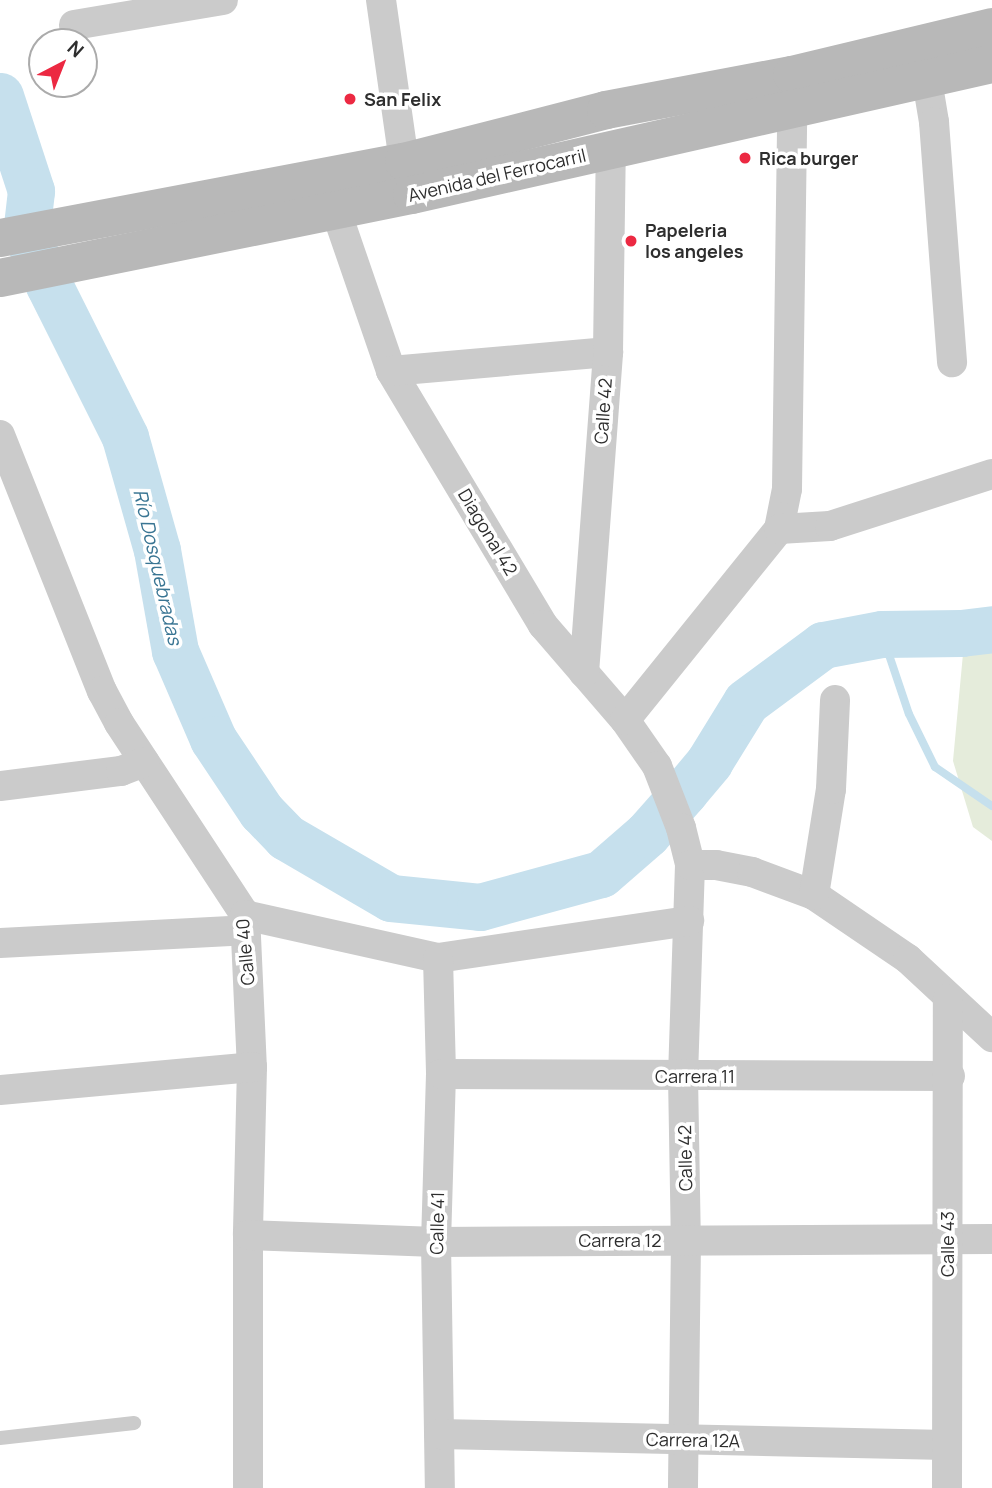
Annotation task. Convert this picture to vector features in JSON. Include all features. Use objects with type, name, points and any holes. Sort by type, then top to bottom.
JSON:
[{"type":"main road","name":"Avenida del Ferrocarril","points":[[0,239],[111,220],[404,162],[606,110],[792,75],[992,27]]},
{"type":"main road","name":"Avenida del Ferrocarril","points":[[0,278],[107,259],[336,211],[992,64]]},
{"type":"street","points":[[74,25],[223,0]]},
{"type":"street","points":[[380,0],[404,162]]},
{"type":"street","points":[[927,79],[934,122],[952,362]]},
{"type":"street","points":[[625,720],[779,529],[787,489],[792,109]]},
{"type":"street","name":"Calle 42","points":[[584,673],[608,352],[611,149]]},
{"type":"street","name":"Diagonal 42","points":[[336,211],[391,371],[544,625],[625,720],[657,766],[681,828]]},
{"type":"street","points":[[391,371],[608,352]]},
{"type":"street","name":"Calle 40","points":[[0,435],[102,691],[245,923],[252,1067],[248,1235],[248,1488]]},
{"type":"street","points":[[779,529],[830,526],[992,474]]},
{"type":"street","points":[[814,895],[831,789],[835,700]]},
{"type":"street","points":[[0,786],[99,775],[145,762]]},
{"type":"street","name":"Calle 42","points":[[681,828],[690,865],[683,1076],[686,1240],[684,1488]]},
{"type":"street","points":[[690,865],[716,865],[752,872],[814,895],[908,959],[992,1037]]},
{"type":"street","points":[[0,943],[245,923],[438,958],[689,921]]},
{"type":"street","name":"Calle 41","points":[[438,958],[441,1074],[436,1242],[440,1488]]},
{"type":"street","name":"Calle 43","points":[[947,1488],[946,1237],[950,1076],[948,999]]},
{"type":"street","points":[[0,1090],[252,1067]]},
{"type":"street","name":"Carrera 11","points":[[441,1074],[950,1076]]},
{"type":"street","name":"Carrera 12","points":[[248,1235],[436,1242],[946,1237],[992,1239]]},
{"type":"street","name":"Carrera 12A","points":[[439,1434],[947,1445]]},
{"type":"lane","points":[[0,1438],[134,1423]]},
{"type":"green space","points":[[964,643],[992,648],[992,841],[973,827],[953,761]]},
{"type":"waterway","name":"Río Dosquebradas","points":[[0,96],[31,191],[26,234],[125,437],[157,550],[175,651],[213,739],[261,811],[286,837],[391,898],[480,907],[601,874],[647,834],[685,791],[709,762],[746,702],[823,645],[882,634],[961,633],[992,629]]},
{"type":"waterway","points":[[882,634],[909,714],[935,767],[992,806]]},
{"type":"place","name":"San Felix","points":[[350,99]]},
{"type":"place","name":"Rica burger","points":[[745,158]]},
{"type":"place","name":"Papeleria los angeles","points":[[631,241]]}]
